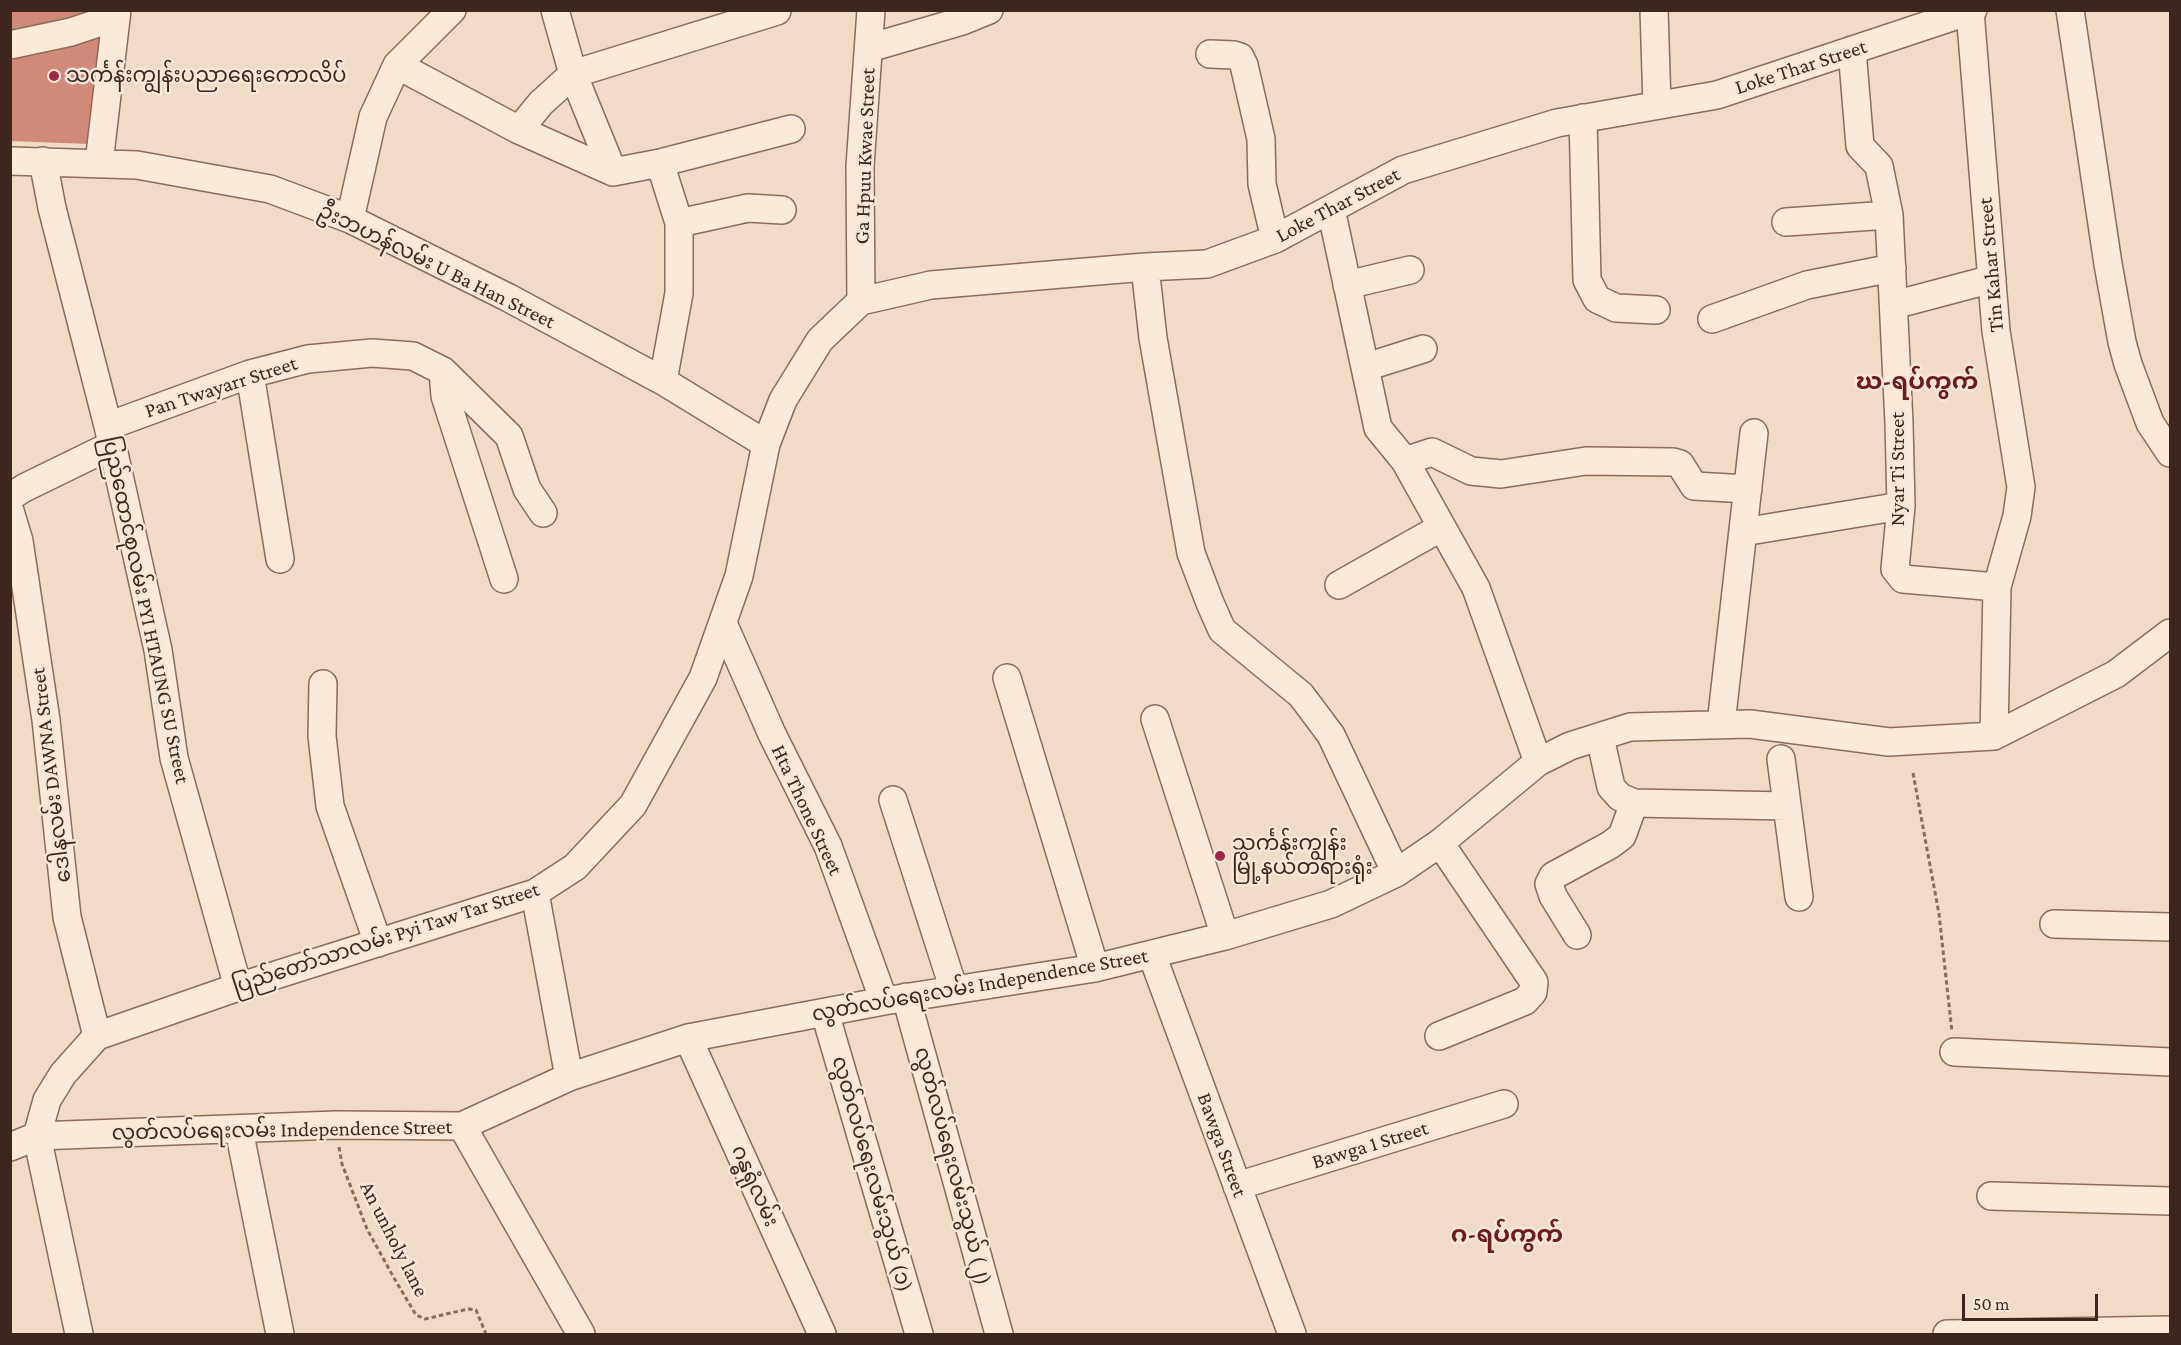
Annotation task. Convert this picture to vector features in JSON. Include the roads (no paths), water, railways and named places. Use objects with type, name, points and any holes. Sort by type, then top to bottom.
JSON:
[{"type":"street","points":[[350,219],[373,117],[397,65],[452,10]]},
{"type":"street","points":[[555,10],[573,74],[614,172]]},
{"type":"street","name":"Ga Hpuu Kwae Street","points":[[861,301],[861,166],[871,10]]},
{"type":"street","points":[[869,48],[962,21],[989,10]]},
{"type":"street","points":[[1654,10],[1657,105]]},
{"type":"street","points":[[2070,10],[2122,342],[2150,423],[2170,453]]},
{"type":"street","points":[[519,130],[541,103],[573,74],[777,11]]},
{"type":"street","name":"Loke Thar Street","points":[[861,301],[931,285],[1207,264],[1275,238],[1403,170],[1557,123],[1717,95],[1972,11]]},
{"type":"street","name":"Tin Kahar Street","points":[[1972,11],[1996,331],[2021,487],[2017,516],[1997,587]]},
{"type":"street","points":[[10,45],[71,32],[116,14],[99,163]]},
{"type":"street","name":"Nyar Ti Street","points":[[1852,50],[1860,146],[1879,166],[1889,215],[1901,506],[1895,569],[1903,579],[1997,587]]},
{"type":"street","points":[[1210,54],[1234,55],[1240,57],[1244,65],[1261,139],[1262,184],[1275,238]]},
{"type":"street","points":[[397,65],[519,130],[614,172],[660,163],[791,129]]},
{"type":"street","points":[[1583,118],[1587,280],[1597,299],[1616,308],[1656,310]]},
{"type":"street","name":"ဦးဘဟန်လမ်း U Ba Han Street","points":[[10,161],[137,165],[270,189],[350,219],[507,297],[663,381],[766,444]]},
{"type":"street","name":"ပြည်ထောင်စုလမ်း PYI HTAUNG SU Street","points":[[43,161],[52,208],[110,436],[158,650],[174,758],[237,987]]},
{"type":"street","points":[[660,163],[679,223],[679,293],[663,381]]},
{"type":"street","points":[[679,223],[748,208],[782,210]]},
{"type":"street","points":[[1330,209],[1378,428],[1405,461],[1476,588],[1538,762]]},
{"type":"street","points":[[1786,222],[1889,215]]},
{"type":"street","points":[[1145,267],[1153,338],[1191,553],[1210,603],[1222,630],[1301,695],[1331,735],[1396,873]]},
{"type":"street","points":[[1712,319],[1807,285],[1892,268]]},
{"type":"street","points":[[1347,285],[1410,270]]},
{"type":"street","points":[[1894,305],[1992,279]]},
{"type":"street","points":[[766,444],[783,400],[820,340],[861,301]]},
{"type":"street","points":[[1365,367],[1423,349]]},
{"type":"street","name":"Pan Twayarr Street","points":[[10,497],[110,436],[250,374],[308,359],[372,353],[413,356],[443,371],[509,436],[527,489],[543,513]]},
{"type":"street","points":[[443,371],[445,396],[504,579]]},
{"type":"street","points":[[250,374],[280,559]]},
{"type":"street","points":[[1721,724],[1754,433]]},
{"type":"street","name":"ပြည်တော်သာလမ်း Pyi Taw Tar Street","points":[[37,1136],[47,1100],[52,1091],[63,1074],[97,1036],[237,987],[535,893],[575,867],[633,805],[703,678],[739,576],[766,444]]},
{"type":"street","points":[[1405,461],[1432,452],[1472,471],[1501,474],[1586,461],[1673,462],[1680,464],[1694,486],[1748,489]]},
{"type":"street","points":[[1743,532],[1901,506]]},
{"type":"street","name":"ဒေါနလမ်း DAWNA Street","points":[[10,512],[19,541],[46,720],[67,917],[97,1036]]},
{"type":"street","points":[[1340,585],[1442,527]]},
{"type":"street","points":[[1994,736],[1997,587]]},
{"type":"street","name":"Hta Thone Street","points":[[723,623],[772,734],[828,846],[895,999]]},
{"type":"street","name":"လွတ်လပ်ရေးလမ်း Independence Street","points":[[10,1147],[37,1136],[336,1125],[462,1126],[569,1077],[688,1038],[895,999],[1095,969],[1225,936],[1330,904],[1396,873],[1440,843],[1538,762],[1570,746],[1630,727],[1750,724],[1889,742],[1994,736],[2116,674],[2170,633]]},
{"type":"street","points":[[1007,678],[1095,969]]},
{"type":"street","points":[[322,684],[322,736],[330,806],[378,943]]},
{"type":"street","points":[[1155,719],[1225,936]]},
{"type":"street","points":[[1600,737],[1611,787],[1620,796],[1634,803],[1787,806]]},
{"type":"street","points":[[1781,759],[1799,897]]},
{"type":"street","points":[[893,800],[954,990]]},
{"type":"street","points":[[1577,935],[1552,896],[1549,884],[1553,876],[1622,836],[1634,803]]},
{"type":"street","points":[[1439,1036],[1525,1001],[1533,992],[1534,982],[1440,843]]},
{"type":"street","points":[[535,893],[569,1077]]},
{"type":"street","points":[[2054,924],[2170,927]]},
{"type":"street","name":"Bawga Street","points":[[1152,955],[1292,1335]]},
{"type":"street","name":"လွတ်လပ်ရေးလမ်းသွယ် (၂)","points":[[895,999],[999,1335]]},
{"type":"street","name":"လွတ်လပ်ရေးလမ်းသွယ် (၁)","points":[[825,1012],[919,1335]]},
{"type":"street","name":"ဂန္ဓရုံလမ်း","points":[[688,1038],[822,1335]]},
{"type":"street","points":[[1954,1052],[2170,1062]]},
{"type":"street","name":"Bawga 1 Street","points":[[1237,1186],[1504,1104]]},
{"type":"street","points":[[462,1126],[581,1335]]},
{"type":"street","points":[[239,1130],[280,1335]]},
{"type":"street","points":[[37,1136],[79,1335]]},
{"type":"street","points":[[1991,1196],[2170,1201]]},
{"type":"street","points":[[1947,1334],[2170,1330]]},
{"type":"place","name":"သင်္ကန်းကျွန်းပညာရေးကောလိပ်","points":[[54,76]]},
{"type":"place","name":"သင်္ကန်းကျွန်း မြို့နယ်တရားရုံး","points":[[1220,856]]},
{"type":"district","name":"ဃ-ရပ်ကွက်","points":[[1917,382]]},
{"type":"district","name":"ဂ-ရပ်ကွက်","points":[[1507,1235]]}]
